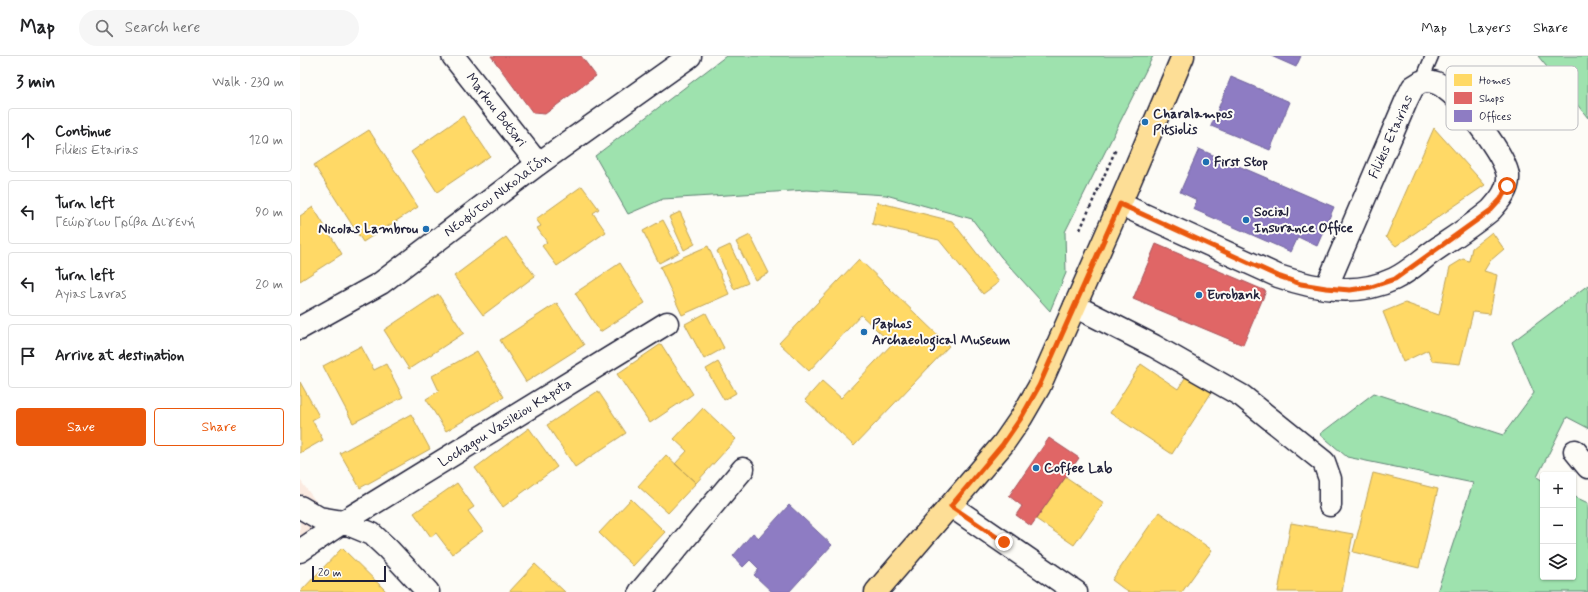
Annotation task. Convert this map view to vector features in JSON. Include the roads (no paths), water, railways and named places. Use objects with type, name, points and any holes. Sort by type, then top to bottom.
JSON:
[{"type":"main road","points":[[876,592],[1003,444],[1021,418],[1039,386],[1075,306],[1183,56]]},
{"type":"street","name":"Markou Botsari","points":[[453,56],[538,164]]},
{"type":"street","name":"Νεοφύτου Νικολαΐδη","points":[[300,328],[381,282],[538,164],[690,56]]},
{"type":"street","name":"Filikis Etairias","points":[[1326,288],[1413,87],[1421,82],[1437,83],[1446,90]]},
{"type":"street","name":"Filikis Etairias","points":[[1120,204],[1278,276],[1301,284],[1350,290],[1371,287],[1395,279],[1491,210],[1501,199],[1507,186],[1508,176],[1505,164],[1499,153],[1481,130]]},
{"type":"street","points":[[1075,306],[1154,346],[1242,396],[1324,462],[1330,479],[1330,505]]},
{"type":"street","name":"Lochagou Vasileiou Kapota","points":[[300,551],[343,522],[667,323]]},
{"type":"street","points":[[640,592],[743,468]]},
{"type":"street","points":[[951,506],[1076,592]]},
{"type":"street","points":[[300,507],[319,518],[343,522],[372,534],[428,592]]},
{"type":"lane","points":[[1421,82],[1432,56]]},
{"type":"place","name":"Charalampos Pitsiolis","points":[[1145,122]]},
{"type":"place","name":"First Stop","points":[[1206,162]]},
{"type":"place","name":"Social Insurance Office","points":[[1246,220]]},
{"type":"place","name":"Nicolas Lambrou","points":[[426,229]]},
{"type":"place","name":"Eurobank","points":[[1199,295]]},
{"type":"place","name":"Paphos Archaeological Museum","points":[[864,332]]},
{"type":"place","name":"Coffee Lab","points":[[1036,468]]}]
